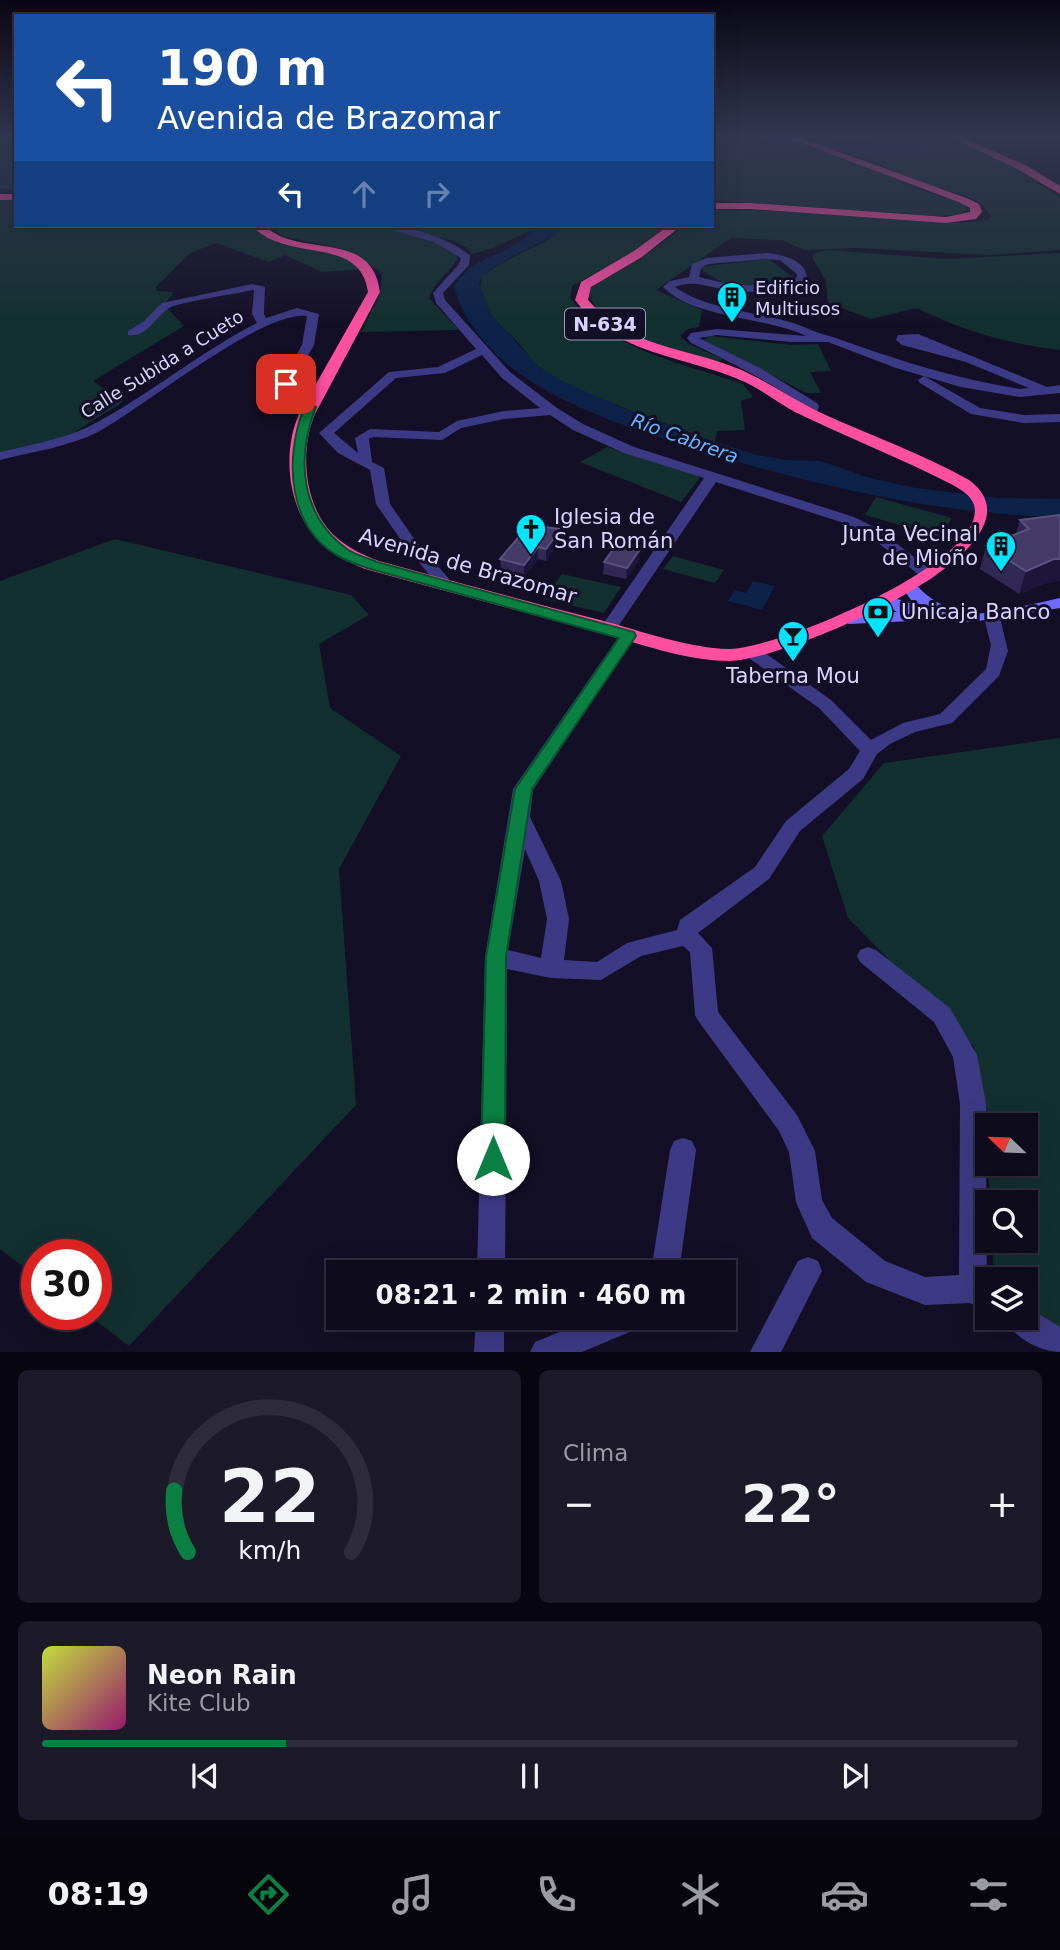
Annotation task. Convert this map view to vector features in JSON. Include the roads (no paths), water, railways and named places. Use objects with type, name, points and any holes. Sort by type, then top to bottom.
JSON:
[{"type":"highway","points":[[714,206],[750,206],[946,220],[972,217],[976,212],[975,206],[963,200]]},
{"type":"highway","name":"Avenida de Brazomar","points":[[261,228],[283,241],[345,254],[369,269],[374,281],[374,292],[310,407],[301,431],[297,454],[300,489],[308,514],[322,536],[344,554],[372,565],[618,633],[714,654],[752,652],[784,644],[849,619],[929,575],[969,542],[985,516],[984,506],[968,486],[811,413]]},
{"type":"highway","name":"N-634","points":[[672,228],[638,254],[584,285],[581,300],[588,311],[642,345],[742,376],[811,413]]},
{"type":"street","points":[[391,228],[436,240],[455,248],[466,257],[464,265],[438,293],[440,301],[506,375],[552,411],[578,427],[629,450],[849,520],[873,532],[929,575]]},
{"type":"street","points":[[694,279],[696,266],[706,261],[766,256],[789,260],[803,277],[796,282],[751,289],[730,288],[694,279],[668,287],[674,293],[792,327],[818,338]]},
{"type":"street","points":[[132,333],[147,324],[166,305],[251,287],[260,287],[258,314],[264,323]]},
{"type":"street","name":"Calle Subida a Cueto","points":[[0,456],[91,430],[117,417],[182,371],[264,323],[302,311],[313,314],[308,345],[286,384],[286,392],[298,403],[310,407]]},
{"type":"street","points":[[811,413],[813,406],[804,399],[693,338],[700,333],[717,332],[791,340],[818,338],[837,341],[900,365],[990,389],[1020,393],[1060,389]]},
{"type":"street","points":[[973,360],[906,343],[902,337],[914,336],[973,360],[1044,390]]},
{"type":"street","points":[[438,583],[441,579],[410,543],[383,504],[377,467],[366,464],[343,450],[326,433],[393,375],[441,370],[483,350]]},
{"type":"street","points":[[900,365],[976,411],[1024,419],[1060,418]]},
{"type":"street","points":[[366,464],[362,438],[370,433],[442,436],[457,425],[504,415],[552,411]]},
{"type":"street","points":[[491,1260],[496,957],[500,920],[521,819],[523,789],[712,477]]},
{"type":"street","points":[[910,587],[918,597],[958,616]]},
{"type":"street","points":[[886,601],[922,616]]},
{"type":"street","points":[[849,619],[922,616],[992,618],[1060,603]]},
{"type":"street","points":[[687,936],[688,926],[762,873],[793,826],[856,774],[870,750],[909,727],[946,719],[993,672],[998,663],[1001,643],[992,618]]},
{"type":"street","points":[[752,652],[825,704],[870,750]]},
{"type":"street","points":[[521,819],[550,881],[558,919],[551,969]]},
{"type":"street","points":[[496,957],[551,969],[601,971],[635,949],[687,936]]},
{"type":"street","points":[[687,936],[701,948],[707,1015],[788,1123],[802,1151],[809,1202],[822,1228],[876,1272],[925,1291],[975,1293]]},
{"type":"street","points":[[868,956],[942,1015],[965,1055],[973,1104],[979,1267]]},
{"type":"street","points":[[667,1260],[683,1150]]},
{"type":"street","points":[[765,1352],[808,1271]]},
{"type":"street","points":[[489,1352],[490,1330]]},
{"type":"street","points":[[545,1352],[599,1330]]},
{"type":"street","points":[[1038,1330],[1060,1344]]},
{"type":"water","name":"Río Cabrera","points":[[533,228],[564,228],[494,267],[479,283],[490,313],[541,369],[564,382],[620,407],[757,455],[786,460],[821,461],[866,477],[916,488],[999,498],[1060,499],[1060,517],[1013,515],[919,504],[826,485],[690,447],[624,425],[560,398],[509,366],[489,346],[464,312],[454,286],[473,266],[527,236]]},
{"type":"water","points":[[753,581],[775,586],[762,610],[728,601],[735,590],[746,593]]},
{"type":"place","name":"Edificio Multiusos","points":[[732,324]]},
{"type":"place","name":"Iglesia de San Román","points":[[531,556]]},
{"type":"place","name":"Junta Vecinal de Mioño","points":[[1001,573]]},
{"type":"place","name":"Unicaja Banco","points":[[878,639]]},
{"type":"place","name":"Taberna Mou","points":[[793,663]]}]
